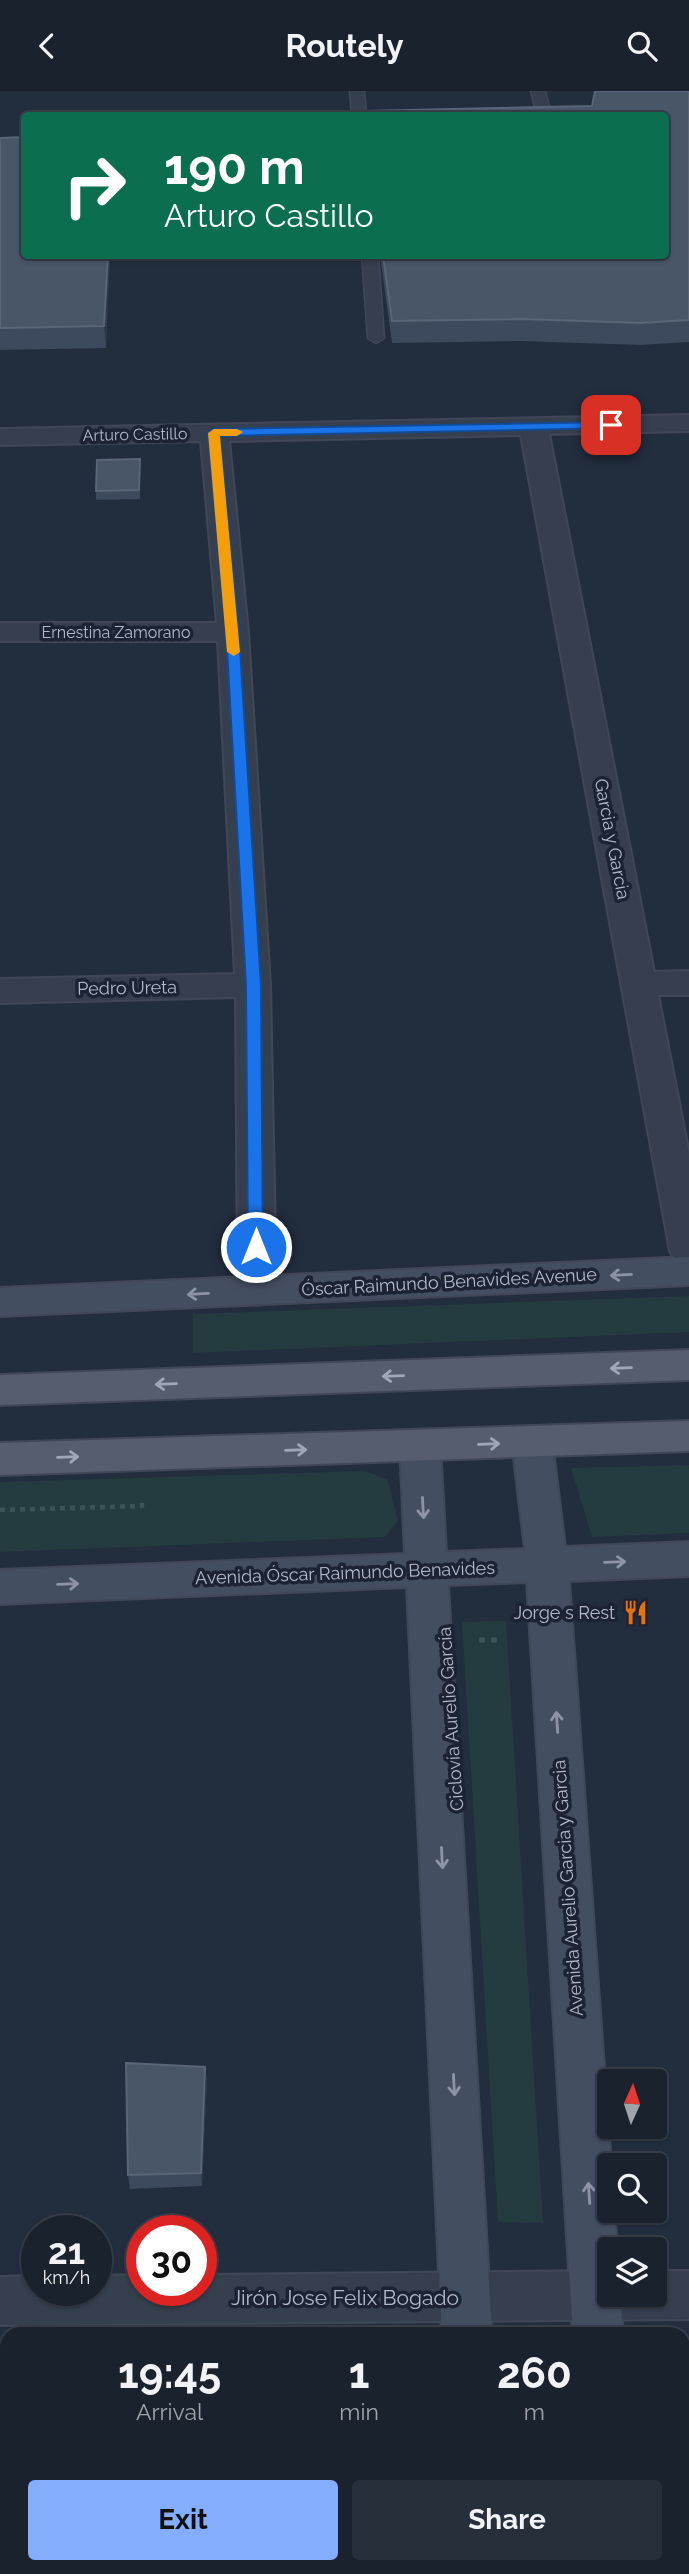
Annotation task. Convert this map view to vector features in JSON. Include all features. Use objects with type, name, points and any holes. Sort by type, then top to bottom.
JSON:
[{"type":"main road","name":"Óscar Raimundo Benavides Avenue","points":[[0,1302],[689,1271]]},
{"type":"main road","points":[[0,1391],[689,1366]]},
{"type":"main road","points":[[0,1459],[689,1436]]},
{"type":"main road","name":"Avenida Aurelio Garcia y Garcia","points":[[531,1442],[547,1565],[597,2315]]},
{"type":"main road","points":[[420,1446],[466,2316]]},
{"type":"main road","name":"Avenida Óscar Raimundo Benavides","points":[[0,1587],[689,1559]]},
{"type":"street","name":"Arturo Castillo","points":[[0,437],[689,423]]},
{"type":"street","name":"Garcia y Garcia","points":[[534,427],[689,1251]]},
{"type":"street","points":[[214,433],[233,632],[253,985],[257,1291]]},
{"type":"street","name":"Ernestina Zamorano","points":[[0,632],[233,632]]},
{"type":"street","points":[[639,985],[689,983]]},
{"type":"street","name":"Pedro Ureta","points":[[0,991],[253,985]]},
{"type":"street","name":"Jirón Jose Felix Bogado","points":[[0,2301],[466,2316],[597,2315],[689,2295]]},
{"type":"lane","points":[[357,91],[359,112]]},
{"type":"lane","points":[[538,91],[543,112]]},
{"type":"lane","points":[[370,259],[376,338]]},
{"type":"path","points":[[431,1641],[552,1637]]},
{"type":"green space","points":[[689,1296],[689,1332],[193,1353],[193,1314]]},
{"type":"green space","points":[[689,1465],[689,1533],[592,1537],[571,1468]]},
{"type":"green space","points":[[366,1471],[388,1480],[398,1521],[385,1537],[0,1552],[0,1482]]},
{"type":"green space","points":[[506,1621],[543,2223],[498,2222],[462,1622]]},
{"type":"building","points":[[595,91],[689,91],[689,320],[641,323],[521,319],[392,321],[384,259],[669,259],[669,112],[365,111],[592,106]]},
{"type":"building","points":[[21,137],[21,259],[108,259],[104,326],[0,328],[0,138]]},
{"type":"building","points":[[140,459],[139,490],[96,491],[97,460]]},
{"type":"building","points":[[126,2063],[205,2067],[201,2173],[128,2175]]},
{"type":"slow traffic","points":[[234,652],[214,433],[237,432]]},
{"type":"place","name":"Jorge s Rest","points":[[635,1613]]},
{"type":"route","points":[[256,1247],[253,985],[233,632],[214,433],[611,425]]}]
